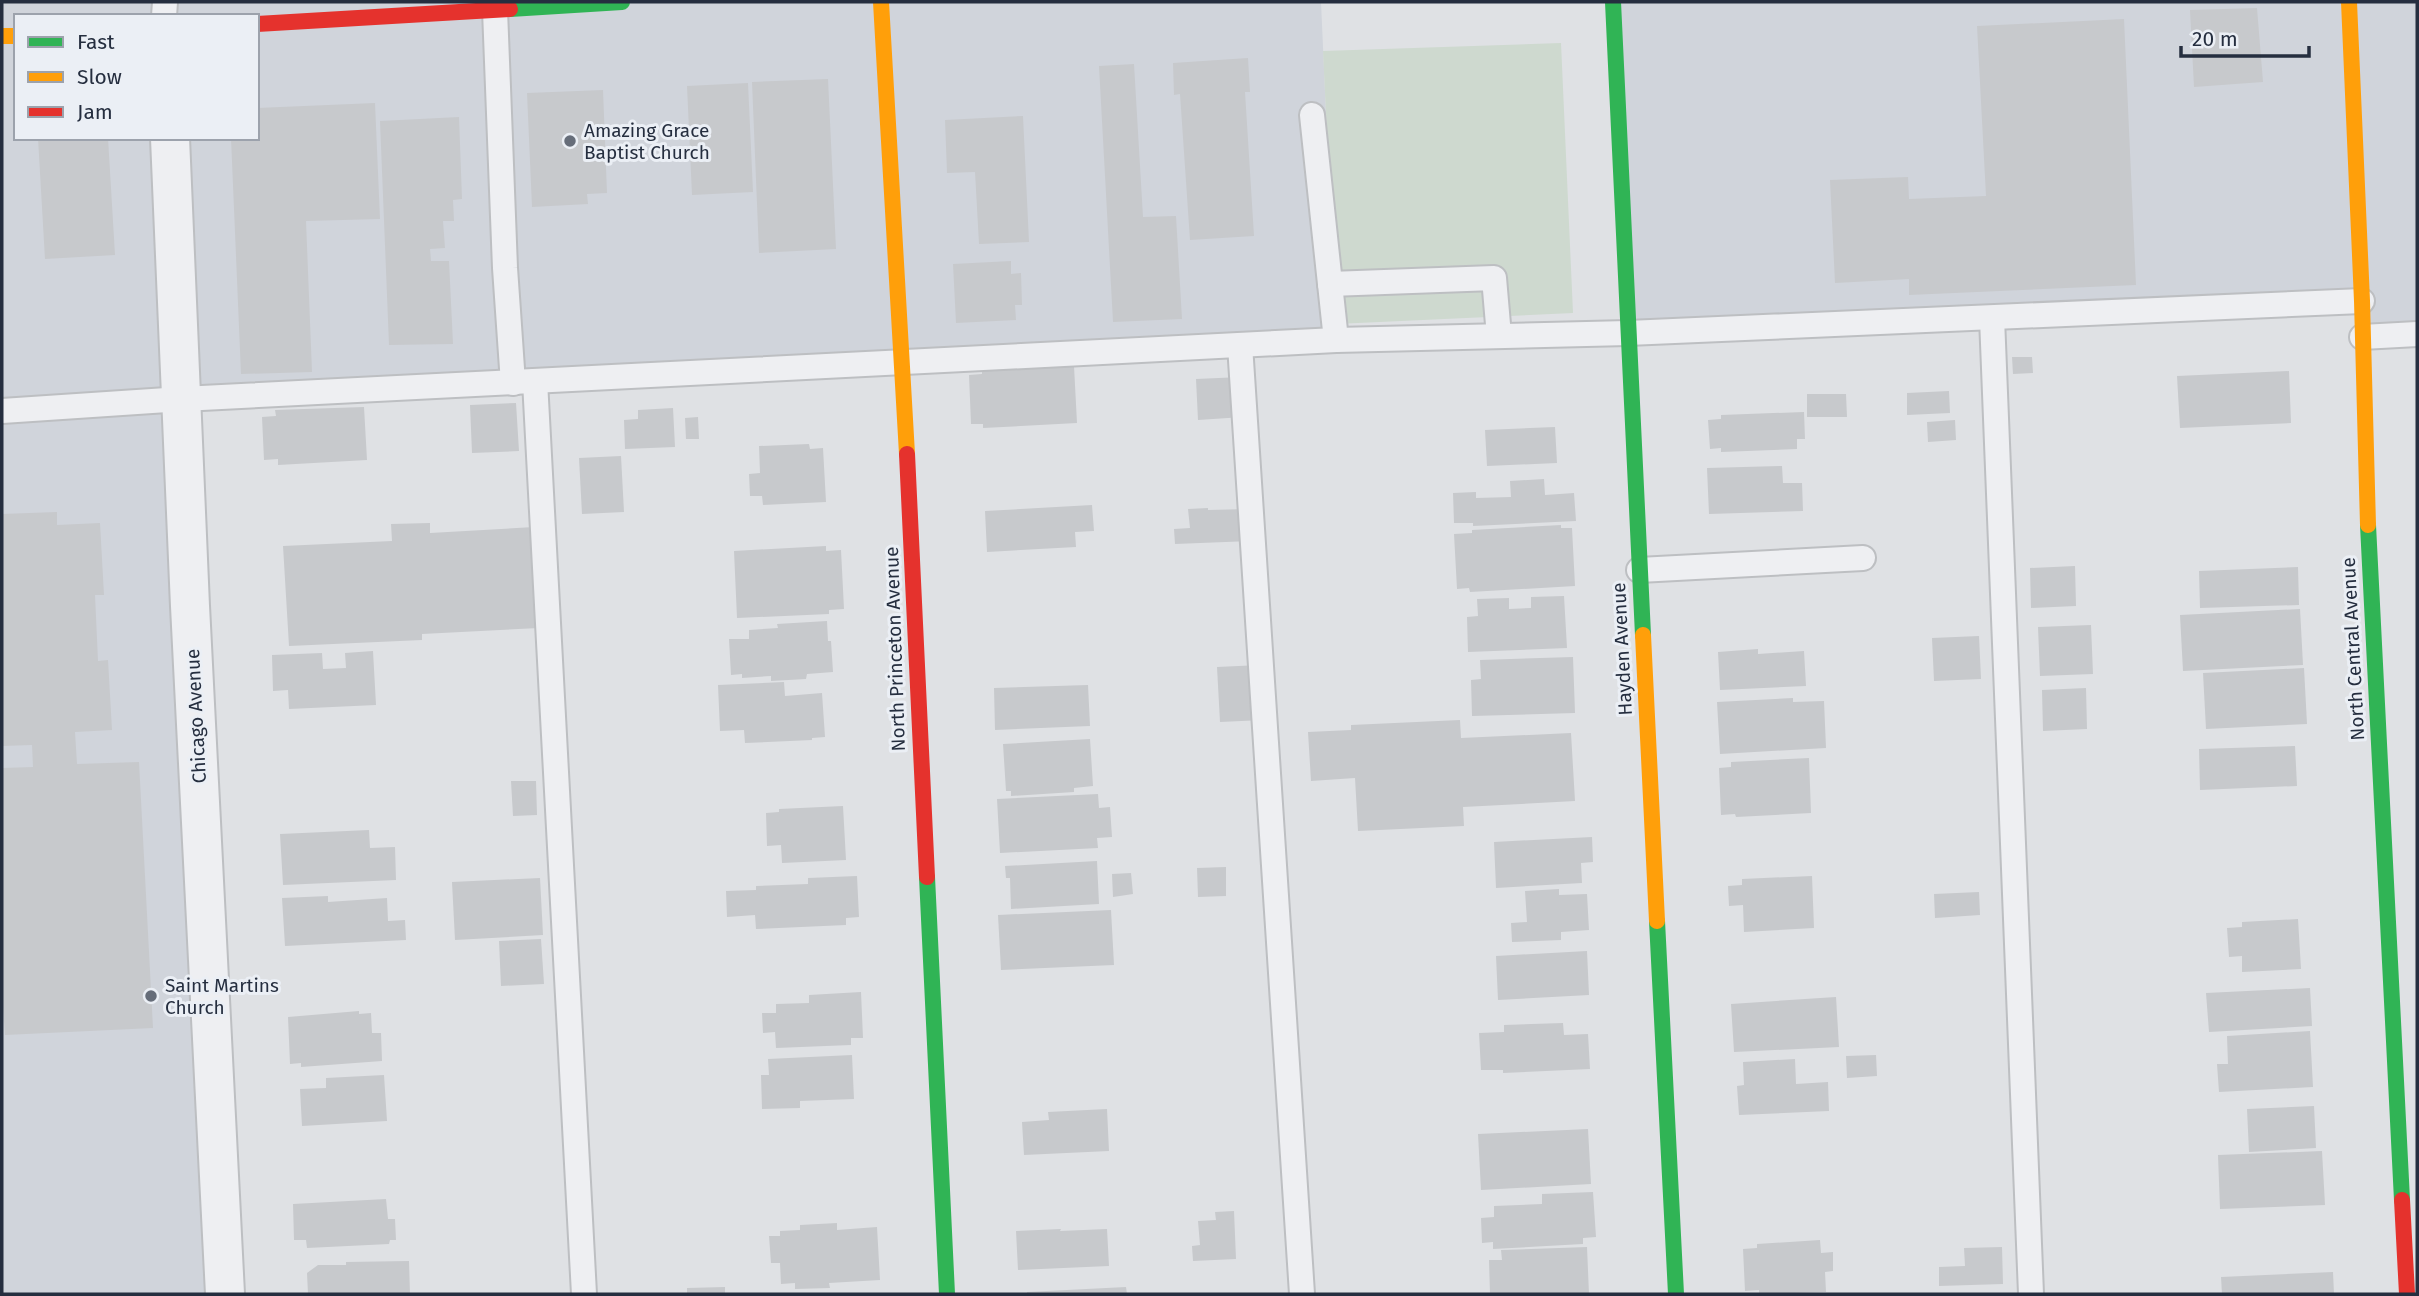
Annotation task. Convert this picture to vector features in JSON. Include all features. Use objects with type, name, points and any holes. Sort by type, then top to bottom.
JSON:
[{"type":"street","points":[[259,24],[432,8],[495,10],[622,2]]},
{"type":"street","name":"North Princeton Avenue","points":[[881,2],[902,362],[947,1294]]},
{"type":"street","name":"Hayden Avenue","points":[[1613,2],[1676,1294]]},
{"type":"street","name":"North Central Avenue","points":[[2349,2],[2362,301],[2367,506],[2407,1294]]},
{"type":"street","name":"Chicago Avenue","points":[[170,140],[190,606],[225,1294]]},
{"type":"lane","points":[[495,10],[505,268],[524,382],[583,1294]]},
{"type":"lane","points":[[1312,115],[1336,340]]},
{"type":"lane","points":[[1330,284],[1494,278],[1499,336]]},
{"type":"lane","points":[[2,411],[182,399],[1336,340],[1628,333],[2362,301]]},
{"type":"lane","points":[[1992,318],[2031,1294]]},
{"type":"lane","points":[[2362,337],[2417,334]]},
{"type":"lane","points":[[1240,345],[1302,1294]]},
{"type":"lane","points":[[1639,570],[1863,558]]},
{"type":"shaded area","points":[[2,2],[1321,2],[1336,340],[182,399],[226,1294],[2,1294]]},
{"type":"shaded area","points":[[1613,2],[2417,2],[2417,334],[2362,337],[2362,302],[1628,333]]},
{"type":"shaded area","points":[[1561,43],[1573,313],[1336,324],[1323,51]]},
{"type":"building","points":[[2257,8],[2263,82],[2194,87],[2190,10]]},
{"type":"building","points":[[2124,19],[2136,285],[1909,295],[1909,279],[1835,283],[1830,180],[1908,177],[1909,199],[1986,196],[1977,26]]},
{"type":"building","points":[[1248,58],[1250,92],[1245,92],[1254,236],[1190,240],[1180,94],[1174,95],[1173,63]]},
{"type":"building","points":[[1134,64],[1143,217],[1176,216],[1182,319],[1113,322],[1099,66]]},
{"type":"building","points":[[828,79],[836,249],[759,253],[752,82]]},
{"type":"building","points":[[748,83],[753,192],[692,195],[687,86]]},
{"type":"building","points":[[603,90],[607,193],[587,194],[588,204],[532,207],[527,93]]},
{"type":"building","points":[[375,103],[380,219],[306,221],[312,372],[241,374],[231,140],[259,140],[259,108]]},
{"type":"building","points":[[1023,116],[1029,242],[979,244],[975,172],[947,173],[945,120]]},
{"type":"building","points":[[459,117],[462,199],[453,200],[454,221],[443,221],[445,248],[430,249],[431,261],[449,261],[453,344],[389,345],[380,121]]},
{"type":"building","points":[[38,140],[108,140],[115,255],[45,259]]},
{"type":"building","points":[[1011,261],[1011,274],[1021,273],[1022,305],[1015,305],[1016,320],[956,323],[953,264]]},
{"type":"building","points":[[2012,357],[2032,357],[2033,373],[2013,374]]},
{"type":"building","points":[[1074,366],[1077,423],[983,428],[983,424],[971,424],[969,375],[982,374],[982,370]]},
{"type":"building","points":[[2289,371],[2291,423],[2180,428],[2177,376]]},
{"type":"building","points":[[1241,377],[1243,417],[1198,420],[1196,379]]},
{"type":"building","points":[[1949,391],[1950,413],[1907,415],[1907,393]]},
{"type":"building","points":[[1807,394],[1846,394],[1847,417],[1807,417]]},
{"type":"building","points":[[516,403],[519,451],[472,453],[470,405]]},
{"type":"building","points":[[364,407],[367,460],[278,465],[278,459],[264,460],[262,417],[276,416],[275,410]]},
{"type":"building","points":[[673,408],[675,447],[625,449],[624,420],[638,419],[638,410]]},
{"type":"building","points":[[1804,412],[1805,439],[1797,439],[1797,449],[1721,452],[1721,448],[1710,449],[1708,420],[1721,419],[1721,415]]},
{"type":"building","points":[[698,417],[699,439],[686,439],[685,418]]},
{"type":"building","points":[[1955,420],[1956,440],[1928,442],[1927,422]]},
{"type":"building","points":[[1555,427],[1557,463],[1487,466],[1485,430]]},
{"type":"building","points":[[809,444],[810,449],[823,448],[826,502],[763,505],[762,496],[750,496],[749,474],[760,473],[759,446]]},
{"type":"building","points":[[621,456],[624,512],[582,514],[579,458]]},
{"type":"building","points":[[1782,466],[1783,483],[1802,483],[1803,511],[1709,514],[1707,468]]},
{"type":"building","points":[[1544,479],[1545,495],[1574,493],[1576,521],[1473,526],[1473,523],[1454,523],[1453,493],[1476,492],[1476,498],[1511,497],[1510,481]]},
{"type":"building","points":[[1092,505],[1094,531],[1075,532],[1076,547],[987,552],[985,511]]},
{"type":"building","points":[[1188,509],[1249,509],[1251,541],[1175,544],[1174,529],[1190,528]]},
{"type":"building","points":[[57,512],[57,525],[100,523],[104,595],[95,595],[98,661],[108,660],[112,730],[75,732],[77,764],[139,762],[153,1028],[5,1035],[2,993],[2,768],[33,767],[32,745],[2,746],[2,514]]},
{"type":"building","points":[[430,523],[430,533],[534,527],[539,628],[422,634],[422,640],[289,646],[283,546],[392,541],[391,524]]},
{"type":"building","points":[[1561,525],[1561,528],[1572,528],[1575,586],[1470,592],[1469,588],[1457,589],[1454,534],[1472,533],[1472,530]]},
{"type":"building","points":[[826,546],[826,551],[841,550],[844,609],[829,610],[829,614],[737,618],[734,551]]},
{"type":"building","points":[[2075,566],[2076,606],[2031,608],[2030,568]]},
{"type":"building","points":[[2298,567],[2299,605],[2200,608],[2199,571]]},
{"type":"building","points":[[1564,596],[1567,648],[1468,652],[1467,617],[1478,616],[1477,599],[1509,598],[1509,609],[1531,608],[1531,597]]},
{"type":"building","points":[[2300,609],[2303,665],[2183,671],[2180,615]]},
{"type":"building","points":[[827,621],[833,672],[807,674],[806,679],[771,681],[771,676],[742,678],[742,674],[731,675],[729,639],[749,639],[749,630],[778,628],[777,624]]},
{"type":"building","points":[[2091,625],[2093,674],[2040,676],[2038,627]]},
{"type":"building","points":[[1979,636],[1981,679],[1934,681],[1932,638]]},
{"type":"building","points":[[1758,649],[1758,654],[1804,651],[1806,686],[1720,690],[1718,652]]},
{"type":"building","points":[[373,651],[376,705],[289,709],[288,690],[273,691],[272,655],[322,653],[323,669],[346,668],[345,653]]},
{"type":"building","points":[[1573,657],[1575,713],[1472,716],[1471,680],[1481,679],[1480,660]]},
{"type":"building","points":[[1260,665],[1263,720],[1220,722],[1217,667]]},
{"type":"building","points":[[2304,668],[2307,724],[2206,729],[2203,673]]},
{"type":"building","points":[[784,682],[785,696],[822,693],[825,737],[745,743],[744,730],[720,731],[718,685]]},
{"type":"building","points":[[1088,685],[1090,726],[995,730],[994,688]]},
{"type":"building","points":[[2086,688],[2087,729],[2043,731],[2042,690]]},
{"type":"building","points":[[1793,698],[1793,702],[1824,701],[1826,748],[1720,754],[1717,702]]},
{"type":"building","points":[[1460,720],[1461,738],[1571,733],[1575,801],[1463,807],[1464,826],[1358,831],[1355,778],[1311,781],[1308,732],[1351,730],[1351,725]]},
{"type":"building","points":[[1090,739],[1093,786],[1074,788],[1074,792],[1011,796],[1011,791],[1006,791],[1003,744]]},
{"type":"building","points":[[2295,746],[2297,786],[2200,790],[2199,749]]},
{"type":"building","points":[[1809,758],[1811,813],[1736,817],[1735,814],[1721,815],[1719,768],[1731,767],[1731,762]]},
{"type":"building","points":[[511,781],[536,781],[537,815],[513,816]]},
{"type":"building","points":[[1098,794],[1099,808],[1110,807],[1112,837],[1097,838],[1098,848],[1000,853],[997,799]]},
{"type":"building","points":[[843,806],[846,860],[782,863],[781,845],[767,846],[766,813],[779,812],[779,809]]},
{"type":"building","points":[[369,830],[370,848],[395,847],[396,880],[283,885],[280,834]]},
{"type":"building","points":[[1592,837],[1593,862],[1581,863],[1582,883],[1496,888],[1494,842]]},
{"type":"building","points":[[1097,861],[1099,904],[1011,909],[1010,878],[1006,878],[1005,866]]},
{"type":"building","points":[[1226,867],[1226,896],[1198,897],[1197,868]]},
{"type":"building","points":[[1131,873],[1133,894],[1113,897],[1112,874]]},
{"type":"building","points":[[857,876],[859,917],[846,918],[846,925],[756,929],[755,915],[727,917],[726,891],[756,890],[756,886],[808,884],[808,878]]},
{"type":"building","points":[[1812,876],[1814,928],[1744,932],[1743,905],[1729,906],[1728,886],[1742,885],[1742,879]]},
{"type":"building","points":[[540,878],[543,935],[455,940],[452,882]]},
{"type":"building","points":[[1559,889],[1559,895],[1587,894],[1589,930],[1561,932],[1561,940],[1512,942],[1511,923],[1527,922],[1525,891]]},
{"type":"building","points":[[1979,892],[1980,915],[1935,918],[1934,894]]},
{"type":"building","points":[[328,896],[328,902],[387,898],[388,921],[405,920],[406,940],[285,946],[282,898]]},
{"type":"building","points":[[1111,910],[1114,965],[1001,970],[998,915]]},
{"type":"building","points":[[2298,919],[2301,969],[2242,972],[2242,956],[2229,957],[2227,928],[2242,927],[2242,922]]},
{"type":"building","points":[[541,939],[544,984],[501,986],[499,941]]},
{"type":"building","points":[[1587,951],[1589,995],[1498,1000],[1496,956]]},
{"type":"building","points":[[2310,988],[2312,1026],[2209,1032],[2206,993]]},
{"type":"building","points":[[861,992],[863,1038],[851,1038],[851,1045],[776,1048],[775,1032],[763,1033],[762,1013],[776,1013],[776,1004],[809,1003],[809,995]]},
{"type":"building","points":[[1836,997],[1839,1047],[1734,1052],[1731,1004]]},
{"type":"building","points":[[359,1011],[359,1014],[371,1013],[372,1033],[381,1033],[382,1061],[301,1067],[301,1063],[290,1064],[288,1017]]},
{"type":"building","points":[[1563,1023],[1564,1035],[1588,1034],[1590,1069],[1503,1073],[1503,1070],[1481,1070],[1479,1033],[1504,1032],[1504,1025]]},
{"type":"building","points":[[2310,1031],[2313,1087],[2219,1092],[2217,1064],[2228,1064],[2227,1036]]},
{"type":"building","points":[[852,1055],[854,1099],[800,1101],[800,1108],[762,1109],[761,1075],[769,1075],[768,1059]]},
{"type":"building","points":[[1876,1055],[1877,1076],[1847,1078],[1846,1056]]},
{"type":"building","points":[[1795,1059],[1796,1084],[1828,1082],[1829,1111],[1739,1115],[1737,1086],[1744,1085],[1743,1062]]},
{"type":"building","points":[[384,1075],[387,1121],[302,1126],[300,1089],[326,1088],[326,1078]]},
{"type":"building","points":[[2314,1106],[2316,1148],[2249,1152],[2247,1109]]},
{"type":"building","points":[[1107,1109],[1109,1151],[1024,1155],[1022,1122],[1049,1120],[1048,1112]]},
{"type":"building","points":[[1588,1129],[1591,1184],[1481,1190],[1478,1134]]},
{"type":"building","points":[[2322,1151],[2325,1205],[2220,1209],[2218,1155]]},
{"type":"building","points":[[1593,1192],[1596,1237],[1583,1238],[1583,1244],[1493,1249],[1493,1242],[1482,1243],[1481,1218],[1494,1217],[1494,1206],[1542,1204],[1542,1194]]},
{"type":"building","points":[[386,1199],[388,1219],[395,1219],[396,1240],[390,1240],[389,1244],[307,1248],[306,1240],[294,1240],[293,1204]]},
{"type":"building","points":[[1234,1211],[1236,1259],[1193,1261],[1192,1246],[1200,1245],[1198,1221],[1216,1220],[1215,1212]]},
{"type":"building","points":[[837,1223],[837,1230],[877,1227],[880,1280],[829,1283],[830,1288],[795,1289],[795,1283],[781,1284],[780,1263],[771,1263],[769,1236],[780,1236],[780,1231],[800,1230],[800,1225]]},
{"type":"building","points":[[1061,1229],[1060,1231],[1107,1229],[1109,1266],[1018,1270],[1016,1231]]},
{"type":"building","points":[[1820,1240],[1821,1253],[1833,1252],[1833,1271],[1825,1272],[1826,1292],[1759,1294],[1759,1290],[1745,1291],[1743,1249],[1757,1248],[1757,1244]]},
{"type":"building","points":[[1587,1247],[1589,1294],[1490,1294],[1489,1260],[1502,1260],[1501,1250]]},
{"type":"building","points":[[2002,1247],[2003,1284],[1939,1286],[1939,1267],[1965,1266],[1964,1248]]},
{"type":"building","points":[[409,1261],[410,1294],[308,1294],[307,1273],[318,1265]]},
{"type":"building","points":[[2333,1272],[2334,1294],[2222,1294],[2221,1277]]},
{"type":"building","points":[[725,1287],[725,1294],[687,1294],[687,1288]]},
{"type":"building","points":[[1126,1287],[1127,1294],[1027,1294],[1027,1292]]},
{"type":"traffic: fast","points":[[510,9],[622,2]]},
{"type":"traffic: fast","points":[[1613,2],[1643,635]]},
{"type":"traffic: fast","points":[[2368,525],[2402,1200]]},
{"type":"traffic: fast","points":[[927,877],[947,1294]]},
{"type":"traffic: fast","points":[[1657,921],[1676,1294]]},
{"type":"traffic: slow","points":[[881,2],[907,454]]},
{"type":"traffic: slow","points":[[2349,2],[2362,301],[2368,525]]},
{"type":"traffic: slow","points":[[2,36],[14,36]]},
{"type":"traffic: slow","points":[[1643,635],[1657,921]]},
{"type":"traffic: jam","points":[[259,24],[510,9]]},
{"type":"traffic: jam","points":[[907,454],[927,877]]},
{"type":"traffic: jam","points":[[2402,1200],[2407,1294]]},
{"type":"place","name":"Amazing Grace Baptist Church","points":[[570,141]]},
{"type":"place","name":"Saint Martins Church","points":[[151,996]]}]
